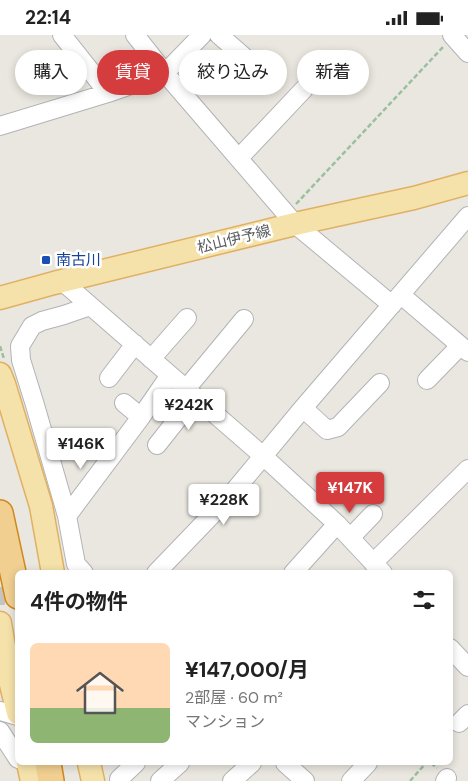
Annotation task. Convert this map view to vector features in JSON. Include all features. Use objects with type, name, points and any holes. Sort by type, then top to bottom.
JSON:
[{"type":"highway","points":[[0,513],[13,596]]},
{"type":"highway","points":[[48,765],[51,781]]},
{"type":"main road","name":"松山伊予線","points":[[0,297],[63,282],[291,219],[414,198],[468,183]]},
{"type":"main road","points":[[0,373],[41,506],[52,570]]},
{"type":"main road","points":[[0,623],[8,676],[15,703]]},
{"type":"main road","points":[[28,765],[31,781]]},
{"type":"main road","points":[[90,765],[93,781]]},
{"type":"street","points":[[62,35],[97,79]]},
{"type":"street","points":[[135,35],[147,50]]},
{"type":"street","points":[[220,35],[237,50]]},
{"type":"street","points":[[453,35],[468,53]]},
{"type":"street","points":[[169,68],[194,38]]},
{"type":"street","points":[[169,78],[291,219],[396,300],[464,349],[428,380]]},
{"type":"street","points":[[0,126],[101,95]]},
{"type":"street","points":[[239,158],[298,95]]},
{"type":"street","points":[[159,570],[230,496],[262,455],[468,217]]},
{"type":"street","points":[[63,282],[262,455],[337,524],[378,567],[468,469]]},
{"type":"street","points":[[81,570],[76,564],[67,516],[21,360],[20,346],[32,326],[90,306]]},
{"type":"street","points":[[152,359],[187,317]]},
{"type":"street","points":[[158,445],[191,393],[244,319]]},
{"type":"street","points":[[109,378],[135,344]]},
{"type":"street","points":[[67,516],[170,375]]},
{"type":"street","points":[[303,408],[327,430],[338,427],[380,383]]},
{"type":"street","points":[[124,403],[141,417]]},
{"type":"street","points":[[94,445],[111,457]]},
{"type":"street","points":[[350,538],[373,513]]},
{"type":"street","points":[[295,570],[337,524]]},
{"type":"street","points":[[453,651],[468,667]]},
{"type":"street","points":[[0,711],[15,714]]},
{"type":"street","points":[[0,731],[15,754]]},
{"type":"street","points":[[21,765],[31,781]]},
{"type":"street","points":[[119,774],[133,765]]},
{"type":"street","points":[[160,781],[178,765]]},
{"type":"street","points":[[232,781],[250,765]]},
{"type":"street","points":[[287,765],[305,781]]},
{"type":"street","points":[[351,781],[366,765]]},
{"type":"path","points":[[291,219],[453,35]]},
{"type":"path","points":[[410,781],[424,765]]},
{"type":"tunnel","points":[[0,596],[5,596]]},
{"type":"place","name":"南古川","points":[[46,260]]}]
